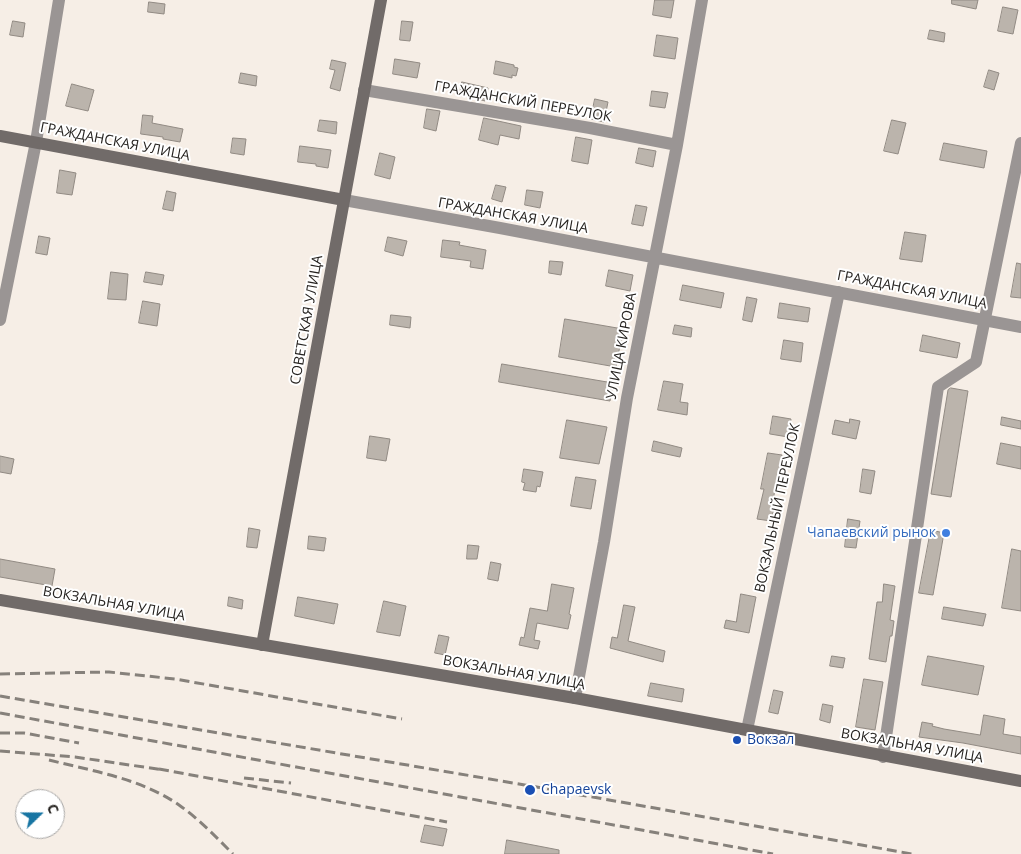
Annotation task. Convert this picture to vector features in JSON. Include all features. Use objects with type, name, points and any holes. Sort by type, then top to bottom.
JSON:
[{"type":"street","points":[[0,320],[36,142],[59,0]]},
{"type":"street","name":"СОВЕТСКАЯ УЛИЦА","points":[[262,645],[381,0]]},
{"type":"street","name":"УЛИЦА КИРОВА","points":[[575,698],[604,542],[627,398],[677,145],[702,0]]},
{"type":"street","name":"ГРАЖДАНСКИЙ ПЕРЕУЛОК","points":[[364,90],[590,128],[677,145]]},
{"type":"street","name":"ГРАЖДАНСКАЯ УЛИЦА","points":[[0,136],[1021,327]]},
{"type":"street","points":[[883,757],[938,387],[976,362],[1021,143]]},
{"type":"street","name":"ВОКЗАЛЬНЫЙ ПЕРЕУЛОК","points":[[747,730],[839,292]]},
{"type":"street","name":"ВОКЗАЛЬНАЯ УЛИЦА","points":[[0,600],[575,698],[883,757],[1021,781]]},
{"type":"building","points":[[655,0],[674,0],[671,18],[653,15]]},
{"type":"building","points":[[952,0],[978,0],[976,9],[952,4]]},
{"type":"building","points":[[149,2],[165,4],[164,14],[148,12]]},
{"type":"building","points":[[1003,7],[1018,10],[1013,34],[998,31]]},
{"type":"building","points":[[13,21],[25,23],[23,37],[10,35]]},
{"type":"building","points":[[402,21],[413,22],[410,41],[400,40]]},
{"type":"building","points":[[930,30],[945,33],[944,42],[928,39]]},
{"type":"building","points":[[657,35],[678,38],[675,59],[654,56]]},
{"type":"building","points":[[395,59],[420,63],[417,78],[393,74]]},
{"type":"building","points":[[332,60],[346,63],[340,91],[330,88],[335,70],[330,69]]},
{"type":"building","points":[[496,61],[514,65],[514,67],[518,68],[516,76],[512,75],[512,78],[494,74]]},
{"type":"building","points":[[989,70],[999,73],[994,90],[984,87]]},
{"type":"building","points":[[241,73],[257,76],[256,86],[239,83]]},
{"type":"building","points":[[462,82],[488,88],[485,101],[460,94]]},
{"type":"building","points":[[72,84],[94,90],[88,111],[66,106]]},
{"type":"building","points":[[652,91],[668,93],[665,108],[650,106]]},
{"type":"building","points":[[595,99],[608,102],[604,122],[591,119]]},
{"type":"building","points":[[427,109],[440,111],[436,131],[424,128]]},
{"type":"building","points":[[143,115],[153,116],[152,123],[183,129],[180,142],[141,134]]},
{"type":"building","points":[[484,118],[521,126],[519,139],[500,135],[498,145],[479,140]]},
{"type":"building","points":[[320,120],[337,122],[336,134],[318,131]]},
{"type":"building","points":[[892,120],[906,123],[898,154],[884,151]]},
{"type":"building","points":[[576,137],[592,140],[588,164],[572,161]]},
{"type":"building","points":[[233,138],[246,139],[244,155],[231,153]]},
{"type":"building","points":[[944,143],[987,151],[984,168],[940,160]]},
{"type":"building","points":[[300,146],[331,150],[328,168],[316,166],[316,164],[298,162]]},
{"type":"building","points":[[639,148],[656,151],[653,167],[636,163]]},
{"type":"building","points":[[380,153],[395,157],[390,179],[375,175]]},
{"type":"building","points":[[60,170],[76,173],[72,195],[57,193]]},
{"type":"building","points":[[496,185],[506,187],[502,202],[492,199]]},
{"type":"building","points":[[527,190],[543,192],[540,208],[525,205]]},
{"type":"building","points":[[167,191],[176,193],[173,211],[163,209]]},
{"type":"building","points":[[636,205],[647,207],[643,226],[632,224]]},
{"type":"building","points":[[905,232],[926,235],[922,262],[900,259]]},
{"type":"building","points":[[39,236],[50,238],[47,255],[36,253]]},
{"type":"building","points":[[388,237],[407,241],[403,256],[385,251]]},
{"type":"building","points":[[443,240],[460,242],[459,245],[486,250],[483,269],[470,267],[471,261],[441,257]]},
{"type":"building","points":[[550,261],[563,262],[561,275],[549,273]]},
{"type":"building","points":[[1017,263],[1021,264],[1021,298],[1011,297]]},
{"type":"building","points":[[609,270],[633,275],[630,291],[606,286]]},
{"type":"building","points":[[111,272],[128,274],[126,300],[108,299]]},
{"type":"building","points":[[146,272],[164,275],[162,285],[144,282]]},
{"type":"building","points":[[683,285],[724,293],[721,308],[680,300]]},
{"type":"building","points":[[747,297],[757,299],[752,322],[743,320]]},
{"type":"building","points":[[143,301],[160,304],[157,326],[139,323]]},
{"type":"building","points":[[780,303],[810,308],[808,322],[778,318]]},
{"type":"building","points":[[391,315],[411,317],[410,328],[390,325]]},
{"type":"building","points":[[565,319],[623,329],[616,367],[559,357]]},
{"type":"building","points":[[675,325],[692,328],[691,337],[673,334]]},
{"type":"building","points":[[923,335],[960,343],[957,358],[920,351]]},
{"type":"building","points":[[784,340],[803,343],[801,362],[781,359]]},
{"type":"building","points":[[502,364],[613,383],[610,401],[499,382]]},
{"type":"building","points":[[664,381],[683,384],[680,402],[688,403],[687,415],[658,410]]},
{"type":"building","points":[[951,388],[968,391],[951,497],[931,494],[948,390]]},
{"type":"building","points":[[773,416],[791,419],[788,437],[770,434]]},
{"type":"building","points":[[1002,417],[1021,421],[1021,429],[1001,425]]},
{"type":"building","points":[[850,419],[860,421],[856,439],[832,434],[835,420],[849,423]]},
{"type":"building","points":[[567,420],[607,427],[599,464],[560,458]]},
{"type":"building","points":[[370,436],[390,439],[386,461],[367,458]]},
{"type":"building","points":[[654,441],[682,448],[680,457],[652,451]]},
{"type":"building","points":[[1001,443],[1021,447],[1021,469],[997,464]]},
{"type":"building","points":[[768,453],[782,455],[773,500],[776,501],[771,521],[757,519],[764,489],[761,489]]},
{"type":"building","points":[[0,456],[14,459],[11,474],[0,472]]},
{"type":"building","points":[[524,469],[543,472],[540,487],[537,486],[536,492],[523,490],[525,483],[522,482]]},
{"type":"building","points":[[863,469],[875,471],[871,494],[860,492]]},
{"type":"building","points":[[576,477],[596,480],[591,509],[571,506]]},
{"type":"building","points":[[848,519],[860,521],[856,548],[845,547]]},
{"type":"building","points":[[249,528],[260,530],[257,548],[247,547]]},
{"type":"building","points":[[931,530],[944,533],[933,595],[919,593]]},
{"type":"building","points":[[309,536],[326,538],[324,551],[308,549]]},
{"type":"building","points":[[468,545],[479,546],[477,559],[467,559]]},
{"type":"building","points":[[1012,549],[1021,551],[1021,611],[1002,608]]},
{"type":"building","points":[[0,559],[55,569],[52,586],[0,577]]},
{"type":"building","points":[[491,562],[501,564],[498,581],[488,579]]},
{"type":"building","points":[[552,584],[574,588],[568,629],[537,623],[534,640],[540,641],[538,649],[519,645],[521,637],[524,638],[530,608],[547,611]]},
{"type":"building","points":[[884,584],[895,586],[890,620],[894,621],[886,662],[869,659],[877,602],[882,602]]},
{"type":"building","points":[[741,594],[756,597],[749,633],[724,628],[726,620],[736,622]]},
{"type":"building","points":[[229,597],[243,600],[242,609],[228,606]]},
{"type":"building","points":[[298,597],[338,604],[334,624],[295,616]]},
{"type":"building","points":[[384,601],[406,606],[400,636],[377,632]]},
{"type":"building","points":[[624,605],[635,607],[628,641],[665,651],[663,662],[610,648],[612,637],[617,638]]},
{"type":"building","points":[[944,607],[986,614],[983,626],[942,619]]},
{"type":"building","points":[[439,635],[449,637],[445,655],[435,653]]},
{"type":"building","points":[[832,656],[845,658],[843,668],[830,666]]},
{"type":"building","points":[[928,656],[984,666],[978,695],[922,685]]},
{"type":"building","points":[[864,679],[883,682],[875,730],[856,727]]},
{"type":"building","points":[[651,683],[684,689],[682,702],[648,696]]},
{"type":"building","points":[[774,690],[783,692],[778,714],[769,712]]},
{"type":"building","points":[[823,704],[833,706],[830,723],[820,720]]},
{"type":"building","points":[[984,715],[1005,719],[1003,734],[1021,737],[1021,754],[919,737],[922,722],[944,729],[980,735]]},
{"type":"building","points":[[425,825],[447,829],[443,846],[421,842]]},
{"type":"building","points":[[507,840],[559,850],[559,854],[505,854]]},
{"type":"railway","points":[[0,674],[109,672],[175,679],[402,719]]},
{"type":"railway","points":[[0,696],[531,786],[912,854]]},
{"type":"railway","points":[[0,713],[773,854]]},
{"type":"railway","points":[[0,733],[24,733],[79,743]]},
{"type":"railway","points":[[0,751],[75,757],[164,770]]},
{"type":"railway","points":[[49,760],[117,777],[165,796],[193,816],[233,854]]},
{"type":"railway","points":[[159,769],[447,822]]},
{"type":"railway","points":[[244,778],[291,783]]},
{"type":"place","name":"Чапаевский рынок","points":[[946,533]]},
{"type":"place","name":"Вокзал","points":[[737,740]]},
{"type":"place","name":"Chapaevsk","points":[[530,790]]}]
